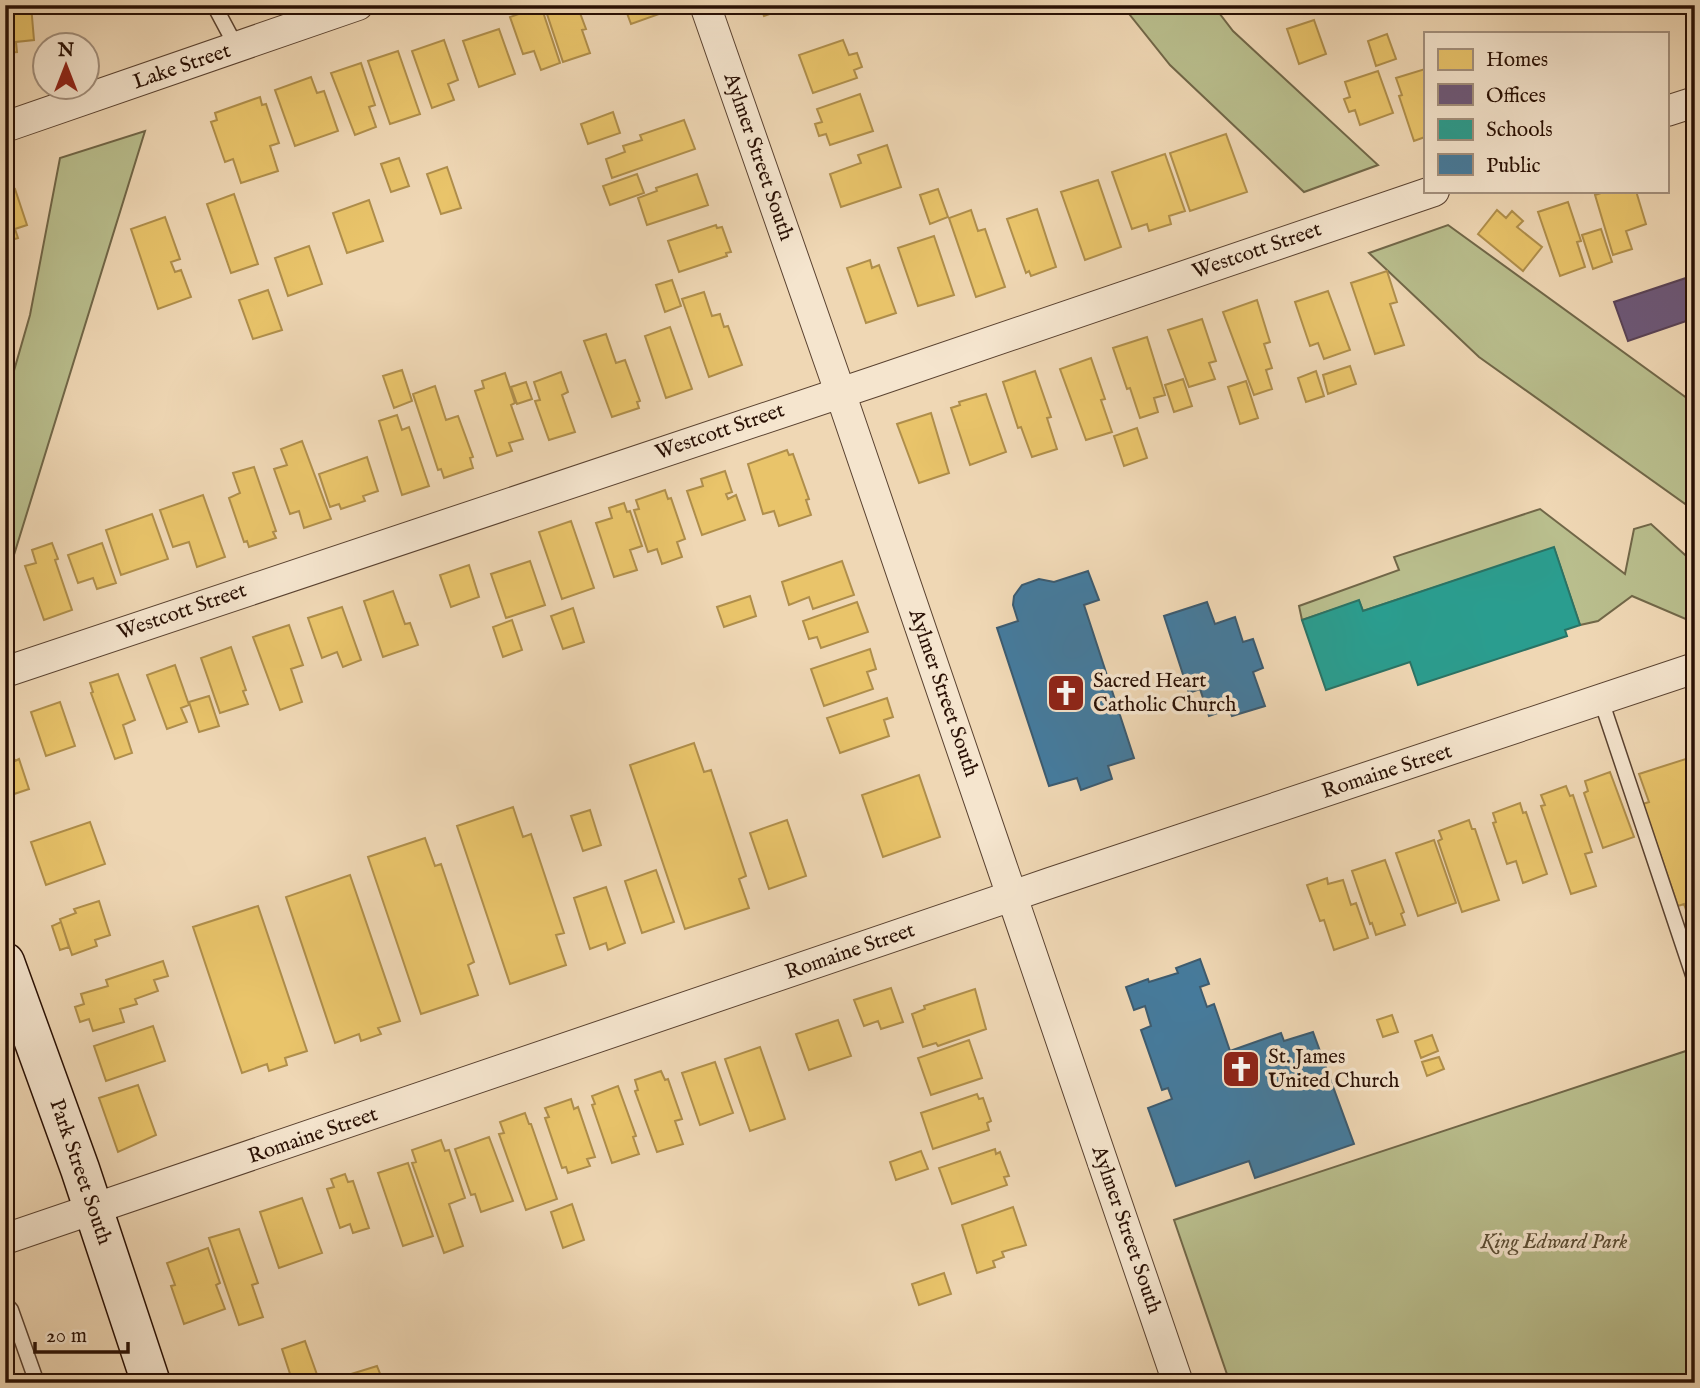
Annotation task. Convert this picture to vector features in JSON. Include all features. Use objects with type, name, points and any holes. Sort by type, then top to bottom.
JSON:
[{"type":"main road","name":"Park Street South","points":[[5,962],[94,1209],[147,1379]]},
{"type":"street","name":"Lake Street","points":[[5,127],[358,5]]},
{"type":"street","name":"Aylmer Street South","points":[[705,5],[1178,1383]]},
{"type":"street","points":[[1668,111],[1695,102]]},
{"type":"street","name":"Westcott Street","points":[[5,671],[840,393],[1431,192]]},
{"type":"street","name":"Romaine Street","points":[[5,1239],[1695,668]]},
{"type":"lane","points":[[214,5],[237,48]]},
{"type":"lane","points":[[1601,700],[1695,981]]},
{"type":"lane","points":[[5,1303],[11,1310],[37,1383]]},
{"type":"green space","points":[[1122,5],[1213,5],[1233,31],[1378,165],[1304,192],[1170,65]]},
{"type":"green space","points":[[145,131],[5,584],[5,402],[30,315],[60,158]]},
{"type":"green space","points":[[1448,225],[1695,404],[1695,511],[1479,357],[1369,253]]},
{"type":"green space","points":[[1540,509],[1625,574],[1634,529],[1651,524],[1695,564],[1695,623],[1632,596],[1598,621],[1580,625],[1554,548],[1363,611],[1359,601],[1302,620],[1299,606],[1399,570],[1394,557]]},
{"type":"green space","name":"King Edward Park","points":[[1695,1048],[1695,1383],[1230,1383],[1174,1220]]},
{"type":"building: Homes","points":[[5,5],[31,5],[32,40],[16,42],[17,52],[5,53]]},
{"type":"building: Homes","points":[[544,5],[577,5],[586,29],[582,30],[590,53],[563,62]]},
{"type":"building: Homes","points":[[624,5],[659,5],[662,13],[631,24]]},
{"type":"building: Homes","points":[[760,5],[786,5],[787,8],[764,16]]},
{"type":"building: Homes","points":[[541,6],[560,63],[541,70],[534,51],[523,54],[510,17]]},
{"type":"building: Homes","points":[[1314,20],[1326,54],[1299,64],[1287,29]]},
{"type":"building: Homes","points":[[499,29],[515,74],[479,87],[463,41]]},
{"type":"building: Homes","points":[[1387,34],[1396,59],[1376,66],[1368,41]]},
{"type":"building: Homes","points":[[444,40],[458,80],[448,84],[454,100],[432,108],[412,51]]},
{"type":"building: Homes","points":[[843,40],[849,55],[857,53],[862,67],[854,70],[857,78],[813,93],[799,55]]},
{"type":"building: Homes","points":[[398,51],[420,114],[390,124],[368,61]]},
{"type":"building: Homes","points":[[361,63],[375,105],[369,107],[376,127],[355,135],[331,73]]},
{"type":"building: Homes","points":[[1424,69],[1424,137],[1414,141],[1396,78]]},
{"type":"building: Homes","points":[[1378,71],[1393,113],[1360,125],[1355,110],[1349,112],[1344,99],[1350,97],[1345,82]]},
{"type":"building: Homes","points":[[311,77],[317,93],[324,91],[338,131],[295,146],[275,90]]},
{"type":"building: Homes","points":[[860,94],[873,131],[830,145],[826,134],[819,136],[815,124],[822,122],[817,109]]},
{"type":"building: Homes","points":[[260,97],[262,105],[266,104],[279,143],[270,146],[278,171],[241,183],[233,159],[225,162],[211,122],[217,120],[215,113]]},
{"type":"building: Homes","points":[[613,112],[620,133],[588,144],[581,124]]},
{"type":"building: Homes","points":[[684,120],[695,149],[612,178],[606,159],[625,152],[623,146],[642,140],[640,135]]},
{"type":"building: Homes","points":[[1226,134],[1247,192],[1190,211],[1170,153]]},
{"type":"building: Homes","points":[[887,145],[901,187],[841,207],[830,174],[861,163],[858,155]]},
{"type":"building: Homes","points":[[1165,154],[1185,211],[1169,216],[1171,224],[1149,231],[1147,224],[1132,229],[1112,172]]},
{"type":"building: Homes","points":[[399,158],[409,186],[391,192],[381,164]]},
{"type":"building: Homes","points":[[447,167],[461,208],[441,214],[427,174]]},
{"type":"building: Homes","points":[[637,174],[644,193],[610,205],[603,186]]},
{"type":"building: Homes","points":[[697,174],[708,205],[647,225],[638,198],[657,191],[656,188]]},
{"type":"building: Homes","points":[[1098,180],[1121,247],[1085,260],[1061,192]]},
{"type":"building: Homes","points":[[15,189],[27,225],[15,229],[18,238],[5,242],[5,192]]},
{"type":"building: Homes","points":[[938,189],[948,217],[930,224],[920,195]]},
{"type":"building: Homes","points":[[1604,192],[1636,192],[1646,224],[1626,231],[1632,249],[1613,255],[1595,195]]},
{"type":"building: Homes","points":[[234,194],[258,264],[231,273],[207,204]]},
{"type":"building: Homes","points":[[369,200],[383,241],[347,253],[333,213]]},
{"type":"building: Homes","points":[[1568,202],[1581,241],[1577,242],[1585,267],[1560,276],[1538,212]]},
{"type":"building: Homes","points":[[1037,209],[1056,267],[1031,276],[1029,271],[1026,273],[1007,219]]},
{"type":"building: Homes","points":[[971,210],[978,231],[985,229],[1005,287],[976,297],[949,218]]},
{"type":"building: Homes","points":[[1497,210],[1506,218],[1512,211],[1523,221],[1517,227],[1542,247],[1523,271],[1478,234]]},
{"type":"building: Homes","points":[[165,217],[180,259],[171,262],[175,272],[181,270],[191,297],[158,309],[131,229]]},
{"type":"building: Homes","points":[[716,225],[717,228],[722,227],[731,252],[726,253],[727,256],[679,272],[668,241]]},
{"type":"building: Homes","points":[[1601,229],[1612,262],[1593,269],[1582,235]]},
{"type":"building: Homes","points":[[934,236],[954,295],[918,306],[898,248]]},
{"type":"building: Homes","points":[[309,246],[322,284],[288,296],[275,258]]},
{"type":"building: Homes","points":[[870,260],[872,268],[879,265],[896,313],[866,323],[847,268]]},
{"type":"building: Homes","points":[[1387,271],[1397,302],[1390,304],[1404,345],[1375,354],[1351,283]]},
{"type":"building: Homes","points":[[672,280],[681,306],[665,312],[656,285]]},
{"type":"building: Homes","points":[[268,290],[282,330],[253,339],[239,300]]},
{"type":"building: Homes","points":[[1328,291],[1350,350],[1324,359],[1318,343],[1310,346],[1295,302]]},
{"type":"building: Homes","points":[[704,292],[712,316],[720,314],[724,327],[728,326],[742,365],[709,377],[682,299]]},
{"type":"building: Homes","points":[[5,298],[12,319],[5,321]]},
{"type":"building: Homes","points":[[1257,300],[1270,342],[1264,344],[1272,368],[1266,370],[1272,389],[1254,395],[1223,312]]},
{"type":"building: Homes","points":[[1202,319],[1216,361],[1209,363],[1215,379],[1189,387],[1168,330]]},
{"type":"building: Homes","points":[[670,327],[692,389],[666,398],[645,336]]},
{"type":"building: Homes","points":[[606,334],[616,363],[625,360],[640,401],[637,402],[639,408],[612,417],[584,341]]},
{"type":"building: Homes","points":[[1147,337],[1165,395],[1154,398],[1158,412],[1140,418],[1113,348]]},
{"type":"building: Homes","points":[[1091,358],[1105,399],[1101,400],[1112,432],[1086,440],[1060,369]]},
{"type":"building: Homes","points":[[1350,366],[1356,384],[1328,394],[1323,375]]},
{"type":"building: Homes","points":[[402,370],[412,401],[394,408],[383,376]]},
{"type":"building: Homes","points":[[1035,371],[1051,417],[1047,418],[1057,449],[1032,457],[1021,427],[1018,428],[1003,382]]},
{"type":"building: Homes","points":[[1316,371],[1324,396],[1306,402],[1298,378]]},
{"type":"building: Homes","points":[[561,372],[568,392],[562,395],[575,432],[549,440],[535,401],[540,400],[534,382]]},
{"type":"building: Homes","points":[[505,373],[515,403],[511,405],[523,439],[509,443],[512,451],[497,456],[475,391],[484,388],[482,381]]},
{"type":"building: Homes","points":[[1183,379],[1192,406],[1174,412],[1165,385]]},
{"type":"building: Homes","points":[[1246,381],[1258,418],[1240,424],[1228,387]]},
{"type":"building: Homes","points":[[526,382],[532,399],[517,404],[511,387]]},
{"type":"building: Homes","points":[[435,386],[446,420],[458,416],[473,457],[470,458],[473,468],[444,478],[441,469],[438,470],[413,394]]},
{"type":"building: Homes","points":[[986,394],[1006,452],[970,465],[951,408],[960,405],[959,402]]},
{"type":"building: Homes","points":[[931,413],[949,473],[919,483],[897,424]]},
{"type":"building: Homes","points":[[397,415],[402,430],[409,427],[429,486],[402,495],[379,421]]},
{"type":"building: Homes","points":[[1137,428],[1147,458],[1124,466],[1114,436]]},
{"type":"building: Homes","points":[[302,441],[331,519],[304,528],[299,511],[290,514],[274,469],[287,465],[281,449]]},
{"type":"building: Homes","points":[[787,450],[789,455],[793,454],[809,499],[806,500],[811,515],[779,526],[774,511],[763,514],[748,464]]},
{"type":"building: Homes","points":[[367,457],[378,491],[363,496],[365,501],[341,509],[339,504],[330,507],[319,474]]},
{"type":"building: Homes","points":[[254,467],[276,538],[249,547],[247,541],[244,542],[229,498],[240,493],[233,473]]},
{"type":"building: Homes","points":[[725,471],[732,492],[726,494],[728,499],[736,495],[745,520],[702,535],[687,491],[703,486],[701,479]]},
{"type":"building: Homes","points":[[665,490],[668,499],[671,498],[685,539],[677,542],[682,557],[662,564],[657,549],[648,552],[634,510],[639,509],[636,500]]},
{"type":"building: Homes","points":[[203,495],[225,557],[197,567],[189,542],[173,547],[160,510]]},
{"type":"building: Homes","points":[[624,503],[627,512],[630,511],[642,546],[630,550],[637,570],[614,577],[596,523],[612,518],[609,508]]},
{"type":"building: Homes","points":[[152,514],[168,559],[121,575],[106,530]]},
{"type":"building: Homes","points":[[571,521],[594,588],[562,599],[539,532]]},
{"type":"building: Homes","points":[[52,543],[72,610],[44,620],[25,566],[36,563],[32,550]]},
{"type":"building: Homes","points":[[102,543],[116,583],[97,589],[93,578],[78,583],[68,555]]},
{"type":"building: Homes","points":[[530,561],[545,605],[506,618],[491,574]]},
{"type":"building: Homes","points":[[842,561],[854,595],[813,609],[809,597],[789,605],[782,582]]},
{"type":"building: Homes","points":[[469,565],[479,597],[451,607],[440,575]]},
{"type":"building: Homes","points":[[393,591],[405,624],[410,623],[418,645],[383,657],[364,601]]},
{"type":"building: Homes","points":[[750,596],[756,616],[724,627],[717,607]]},
{"type":"building: Homes","points":[[857,602],[868,632],[821,648],[817,637],[809,639],[803,621]]},
{"type":"building: Homes","points":[[342,607],[361,660],[343,667],[337,652],[322,658],[308,618]]},
{"type":"building: Homes","points":[[573,608],[584,642],[563,649],[551,616]]},
{"type":"building: Homes","points":[[512,620],[522,650],[503,657],[493,627]]},
{"type":"building: Homes","points":[[289,625],[303,665],[291,669],[302,702],[280,710],[253,637]]},
{"type":"building: Homes","points":[[231,647],[248,704],[220,713],[201,658]]},
{"type":"building: Homes","points":[[870,649],[876,669],[867,672],[873,689],[824,706],[811,669]]},
{"type":"building: Homes","points":[[175,665],[189,705],[181,708],[187,722],[167,729],[147,675]]},
{"type":"building: Homes","points":[[118,674],[135,720],[123,725],[132,753],[115,759],[91,693],[90,683]]},
{"type":"building: Homes","points":[[209,696],[219,726],[199,732],[189,702]]},
{"type":"building: Homes","points":[[887,698],[893,717],[884,720],[889,736],[840,753],[827,718]]},
{"type":"building: Homes","points":[[60,702],[75,746],[46,756],[31,712]]},
{"type":"building: Homes","points":[[5,733],[15,761],[19,759],[29,789],[5,797]]},
{"type":"building: Homes","points":[[694,743],[704,772],[711,770],[746,876],[739,879],[749,908],[685,929],[630,765]]},
{"type":"building: Homes","points":[[1695,756],[1694,933],[1684,904],[1678,906],[1643,804],[1649,802],[1639,774]]},
{"type":"building: Homes","points":[[1610,772],[1634,837],[1603,848],[1584,793],[1588,791],[1585,781]]},
{"type":"building: Homes","points":[[919,775],[940,837],[883,857],[862,795]]},
{"type":"building: Homes","points":[[1566,786],[1570,796],[1573,795],[1592,852],[1585,854],[1596,886],[1571,894],[1541,806],[1545,805],[1541,795]]},
{"type":"building: Homes","points":[[1520,803],[1523,813],[1526,812],[1547,874],[1523,883],[1516,861],[1507,864],[1493,823],[1496,822],[1493,813]]},
{"type":"building: Homes","points":[[513,807],[523,837],[531,834],[564,933],[556,935],[566,965],[510,984],[457,826]]},
{"type":"building: Homes","points":[[590,810],[601,845],[583,851],[571,816]]},
{"type":"building: Homes","points":[[787,820],[806,876],[769,889],[750,833]]},
{"type":"building: Homes","points":[[1469,820],[1472,829],[1475,829],[1499,900],[1462,912],[1438,841],[1442,839],[1439,831]]},
{"type":"building: Homes","points":[[90,822],[105,864],[46,885],[31,842]]},
{"type":"building: Homes","points":[[425,838],[435,866],[441,864],[474,962],[468,965],[478,995],[421,1014],[368,857]]},
{"type":"building: Homes","points":[[1434,840],[1456,903],[1418,916],[1396,853]]},
{"type":"building: Homes","points":[[1385,860],[1404,912],[1401,914],[1405,925],[1376,935],[1352,871]]},
{"type":"building: Homes","points":[[656,870],[674,922],[642,933],[625,881]]},
{"type":"building: Homes","points":[[350,875],[400,1021],[378,1028],[381,1034],[361,1041],[359,1034],[335,1043],[286,897]]},
{"type":"building: Homes","points":[[1327,878],[1328,884],[1343,880],[1351,905],[1356,903],[1368,938],[1334,950],[1324,920],[1320,921],[1307,885]]},
{"type":"building: Homes","points":[[606,887],[625,943],[608,950],[606,943],[590,949],[574,898]]},
{"type":"building: Homes","points":[[99,901],[110,935],[95,940],[97,946],[72,955],[60,919],[76,913],[74,909]]},
{"type":"building: Homes","points":[[258,906],[307,1051],[285,1058],[287,1065],[269,1071],[267,1064],[242,1073],[193,927]]},
{"type":"building: Homes","points":[[61,922],[69,947],[60,950],[52,926]]},
{"type":"building: Homes","points":[[163,961],[168,976],[154,980],[158,991],[135,999],[137,1004],[120,1009],[124,1022],[93,1031],[89,1019],[80,1022],[75,1007],[84,1004],[81,994],[108,986],[106,980]]},
{"type":"building: Homes","points":[[891,988],[903,1022],[881,1029],[878,1021],[864,1026],[854,1000]]},
{"type":"building: Homes","points":[[975,989],[986,1029],[938,1046],[936,1043],[923,1047],[912,1014],[925,1009],[924,1006]]},
{"type":"building: Homes","points":[[1392,1015],[1398,1032],[1383,1037],[1377,1020]]},
{"type":"building: Homes","points":[[838,1020],[851,1056],[809,1070],[796,1034]]},
{"type":"building: Homes","points":[[153,1026],[165,1061],[106,1081],[94,1046]]},
{"type":"building: Homes","points":[[1432,1035],[1438,1051],[1421,1058],[1415,1041]]},
{"type":"building: Homes","points":[[969,1040],[982,1078],[931,1095],[918,1058]]},
{"type":"building: Homes","points":[[760,1047],[785,1119],[750,1131],[725,1059]]},
{"type":"building: Homes","points":[[1439,1057],[1444,1069],[1427,1076],[1422,1062]]},
{"type":"building: Homes","points":[[715,1062],[733,1113],[700,1125],[682,1073]]},
{"type":"building: Homes","points":[[661,1071],[665,1080],[668,1079],[682,1119],[675,1121],[683,1144],[657,1152],[635,1091],[638,1090],[635,1080]]},
{"type":"building: Homes","points":[[138,1085],[156,1135],[118,1152],[99,1098]]},
{"type":"building: Homes","points":[[618,1086],[636,1136],[633,1137],[639,1154],[612,1163],[592,1105],[595,1104],[592,1096]]},
{"type":"building: Homes","points":[[977,1094],[979,1099],[983,1098],[991,1121],[987,1123],[989,1130],[933,1149],[921,1113]]},
{"type":"building: Homes","points":[[571,1099],[574,1109],[578,1107],[595,1157],[587,1159],[590,1166],[568,1173],[566,1167],[562,1168],[545,1118],[549,1117],[545,1108]]},
{"type":"building: Homes","points":[[525,1113],[557,1199],[526,1210],[499,1134],[504,1133],[500,1122]]},
{"type":"building: Homes","points":[[489,1137],[513,1201],[481,1212],[475,1194],[471,1195],[455,1149]]},
{"type":"building: Homes","points":[[441,1140],[445,1151],[449,1150],[465,1198],[449,1204],[463,1246],[444,1253],[412,1163],[416,1162],[412,1150]]},
{"type":"building: Homes","points":[[995,1149],[996,1154],[1000,1152],[1009,1176],[1004,1177],[1007,1185],[952,1204],[939,1168]]},
{"type":"building: Homes","points":[[921,1151],[928,1169],[896,1180],[890,1162]]},
{"type":"building: Homes","points":[[408,1163],[433,1236],[403,1246],[378,1173]]},
{"type":"building: Homes","points":[[345,1174],[348,1182],[353,1181],[369,1228],[353,1233],[350,1224],[340,1228],[327,1189],[334,1187],[331,1179]]},
{"type":"building: Homes","points":[[302,1198],[322,1253],[279,1268],[260,1212]]},
{"type":"building: Homes","points":[[572,1204],[584,1240],[563,1248],[551,1212]]},
{"type":"building: Homes","points":[[1013,1207],[1026,1245],[1002,1252],[1004,1257],[993,1261],[995,1267],[977,1273],[962,1225]]},
{"type":"building: Homes","points":[[239,1229],[258,1283],[252,1285],[263,1317],[239,1325],[209,1238]]},
{"type":"building: Homes","points":[[208,1248],[220,1283],[216,1285],[225,1309],[184,1324],[171,1286],[175,1285],[167,1263]]},
{"type":"building: Homes","points":[[944,1273],[951,1294],[919,1305],[912,1284]]},
{"type":"building: Homes","points":[[305,1341],[320,1383],[293,1383],[282,1349]]},
{"type":"building: Homes","points":[[377,1366],[383,1381],[387,1380],[388,1383],[350,1383],[348,1375]]},
{"type":"building: Offices","points":[[1695,275],[1695,318],[1628,341],[1614,302]]},
{"type":"building: Schools","points":[[1554,547],[1580,625],[1565,630],[1567,636],[1418,685],[1410,662],[1326,690],[1302,620],[1359,600],[1363,611]]},
{"type":"building: Public","name":"Sacred Heart Catholic Church","points":[[1088,571],[1099,600],[1084,605],[1134,758],[1108,766],[1112,779],[1081,790],[1077,778],[1049,786],[997,628],[1018,621],[1013,605],[1014,596],[1022,585],[1039,579],[1054,582]]},
{"type":"building: Public","points":[[1207,602],[1215,624],[1235,617],[1243,642],[1253,639],[1263,668],[1253,672],[1265,706],[1232,716],[1229,709],[1209,716],[1200,689],[1189,693],[1164,616]]},
{"type":"building: Public","name":"St. James United Church","points":[[1200,959],[1209,984],[1200,987],[1207,1007],[1214,1004],[1230,1051],[1281,1033],[1284,1041],[1313,1032],[1354,1144],[1255,1178],[1249,1161],[1176,1186],[1148,1108],[1172,1099],[1168,1088],[1162,1090],[1141,1030],[1151,1026],[1145,1006],[1134,1010],[1126,987],[1178,973],[1176,968]]},
{"type":"place","name":"Sacred Heart Catholic Church","points":[[1066,693]]},
{"type":"place","name":"St. James United Church","points":[[1241,1069]]}]
